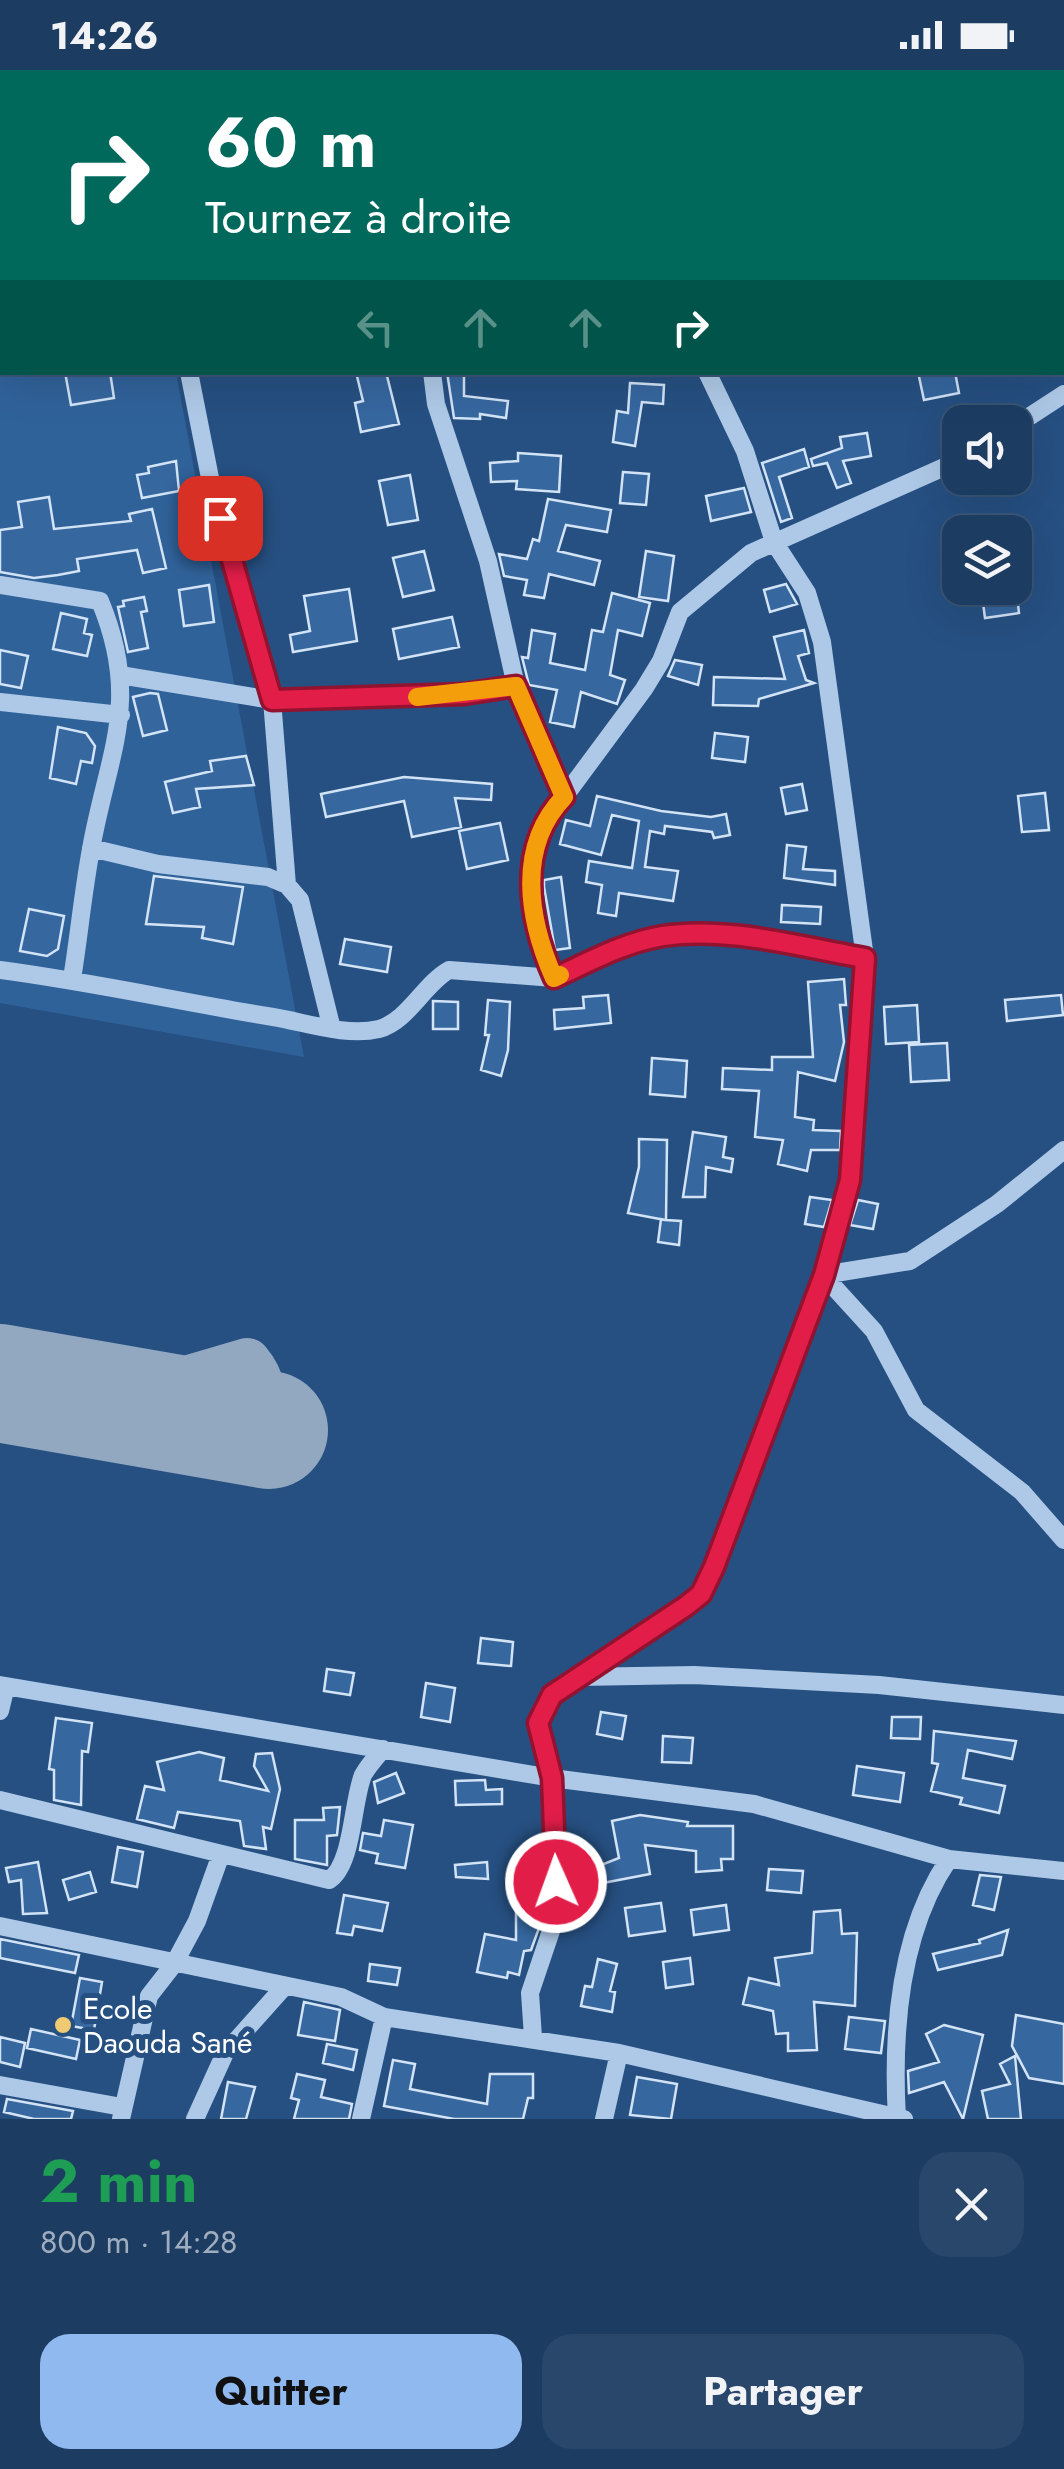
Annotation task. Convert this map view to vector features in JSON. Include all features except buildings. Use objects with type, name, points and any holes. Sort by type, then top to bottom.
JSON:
[{"type":"street","points":[[189,375],[211,483],[272,700],[287,885]]},
{"type":"street","points":[[432,375],[436,404],[488,561],[516,686],[564,797]]},
{"type":"street","points":[[534,2037],[530,1993],[557,1913],[552,1778],[538,1723],[552,1695],[701,1594],[824,1275],[850,1180],[865,958],[822,642],[807,593],[774,542],[746,451],[708,375]]},
{"type":"street","points":[[1032,415],[1064,394]]},
{"type":"street","points":[[554,978],[540,946],[532,858],[536,835],[644,689],[680,612],[732,567],[774,542],[942,468]]},
{"type":"street","points":[[0,584],[100,601],[111,627],[120,674],[121,715],[115,759],[91,848],[72,979]]},
{"type":"street","points":[[120,674],[272,700],[464,694],[516,686]]},
{"type":"street","points":[[0,702],[121,715]]},
{"type":"street","points":[[91,848],[173,866],[268,877],[287,885],[300,900],[332,1029]]},
{"type":"street","points":[[0,970],[72,979],[332,1029],[380,1029],[400,1017],[449,970],[554,978],[620,948],[664,936],[724,935],[865,958]]},
{"type":"street","points":[[824,1275],[910,1261],[997,1204],[1064,1150]]},
{"type":"street","points":[[824,1275],[874,1332],[916,1410],[1022,1492],[1064,1540]]},
{"type":"street","points":[[578,1677],[694,1675],[879,1685],[1064,1705]]},
{"type":"street","points":[[0,1711],[3,1685],[552,1778],[754,1804],[949,1859],[1064,1871]]},
{"type":"street","points":[[0,1800],[220,1857],[334,1879],[364,1775],[382,1750]]},
{"type":"street","points":[[0,2085],[121,2113],[149,1996],[174,1964],[197,1921],[220,1857]]},
{"type":"street","points":[[0,1926],[341,1996],[384,2017],[619,2053],[899,2118],[893,2053],[916,1920],[949,1859]]},
{"type":"street","points":[[195,2119],[225,2053],[284,1987]]},
{"type":"street","points":[[360,2119],[384,2017]]},
{"type":"street","points":[[604,2119],[619,2053]]},
{"type":"shaded area","points":[[0,375],[176,375],[304,1057],[0,1003]]},
{"type":"taxiway","points":[[78,1397],[152,1390],[247,1362],[262,1392],[260,1422],[253,1434],[227,1448],[194,1441],[156,1410]]},
{"type":"runway","points":[[0,1383],[269,1430]]},
{"type":"slow traffic","points":[[417,697],[516,686],[564,797],[549,812],[536,835],[531,887],[540,946],[554,978],[560,975]]},
{"type":"place","name":"Ecole Daouda Sané","points":[[63,2025]]},
{"type":"route","points":[[220,518],[272,700],[464,694],[516,686],[564,797],[549,812],[536,835],[532,858],[531,887],[540,946],[554,978],[620,948],[664,936],[724,935],[865,958],[850,1180],[824,1275],[714,1567],[701,1594],[686,1606],[552,1695],[538,1723],[539,1740],[552,1778],[556,1882]]}]
